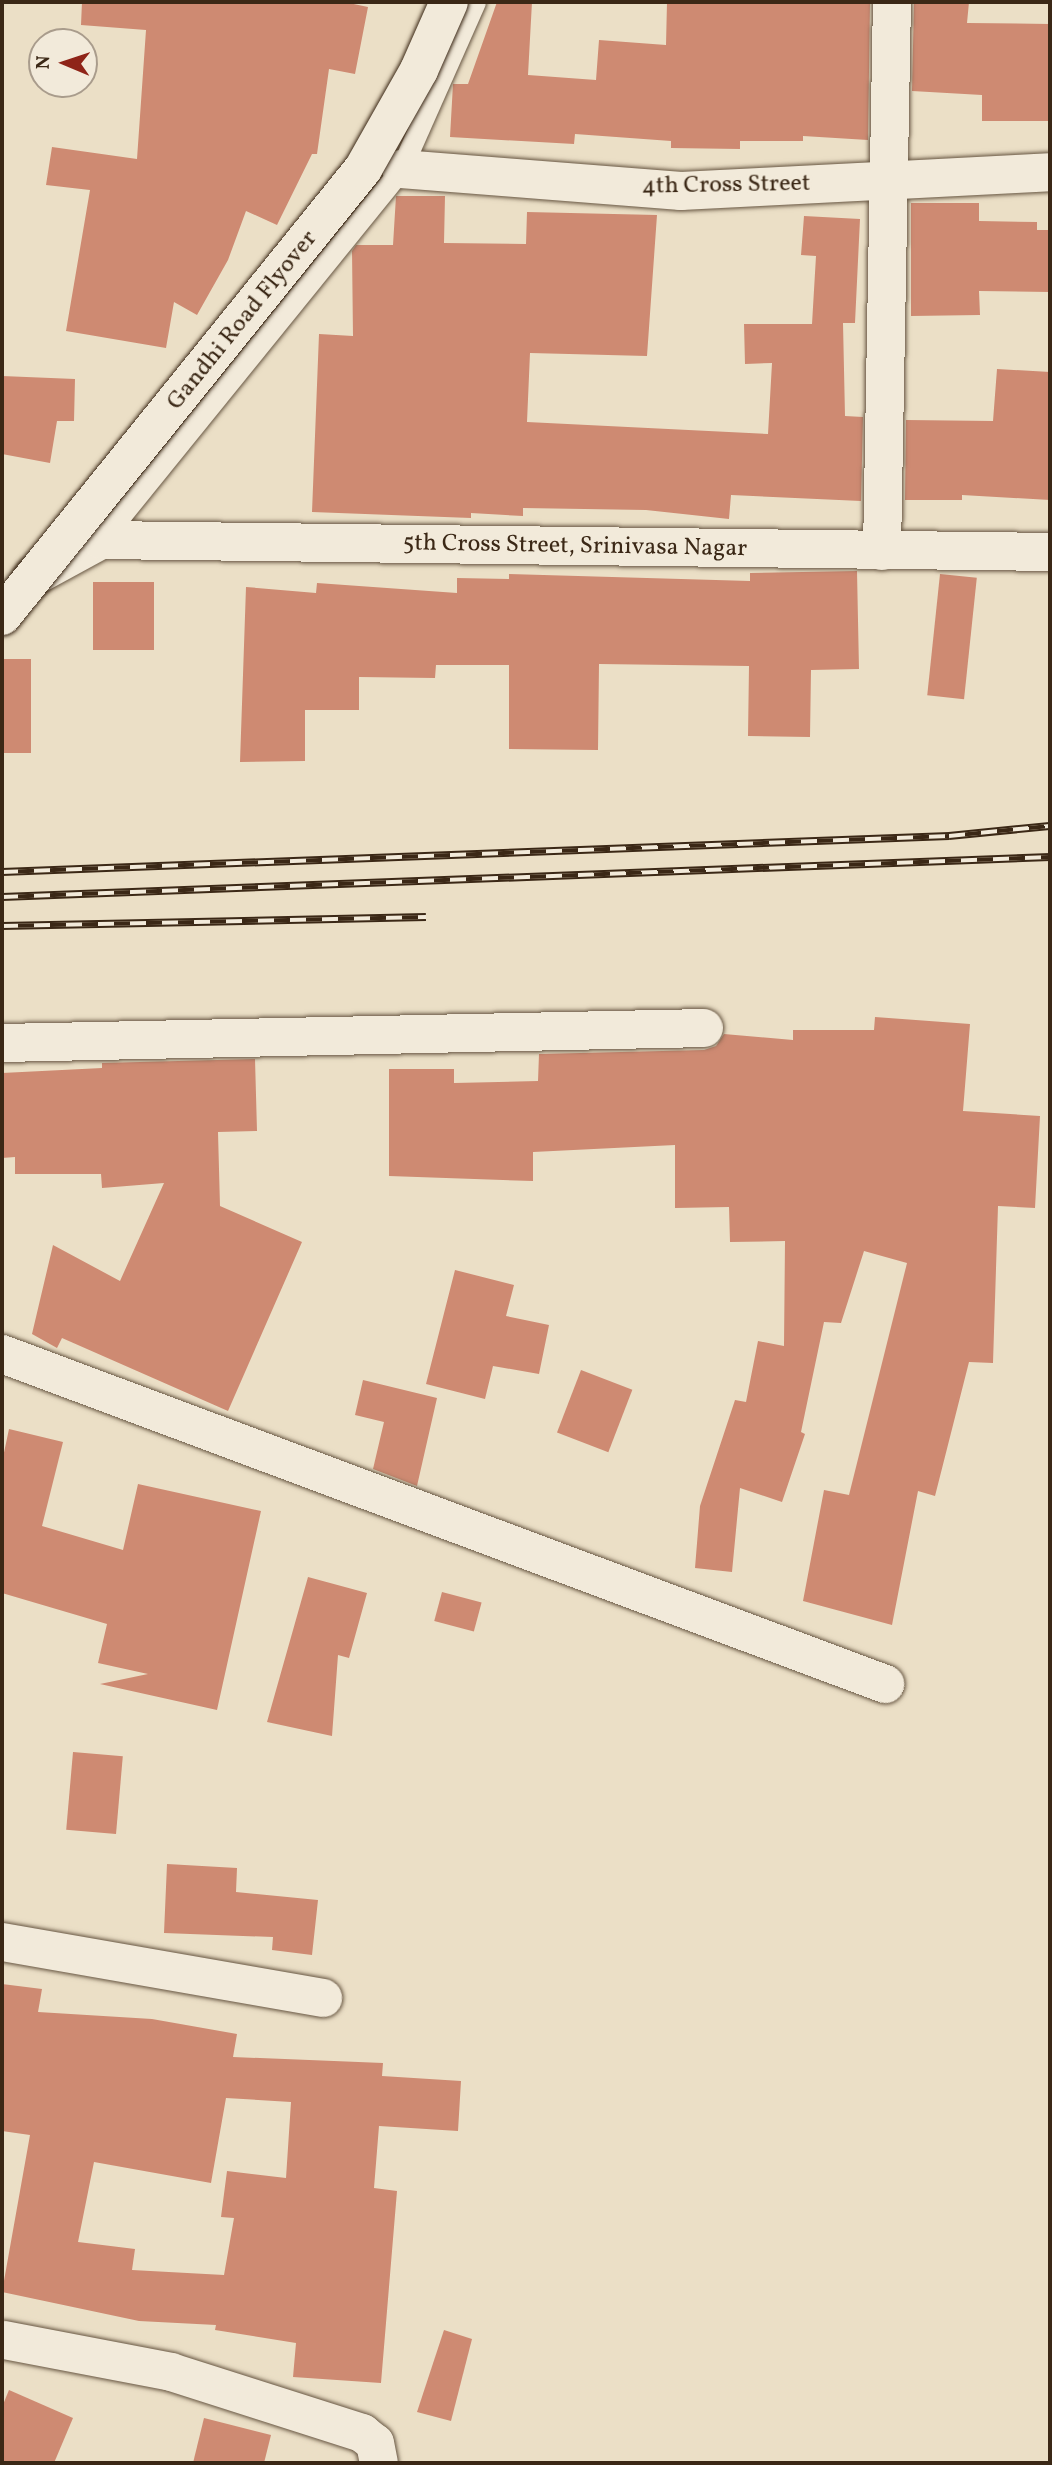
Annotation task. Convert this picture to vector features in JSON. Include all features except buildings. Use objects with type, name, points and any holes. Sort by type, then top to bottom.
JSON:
[{"type":"street","name":"Gandhi Road Flyover","points":[[2,616],[363,169],[419,70],[449,2]]},
{"type":"street","points":[[882,551],[892,2]]},
{"type":"street","name":"4th Cross Street","points":[[401,169],[681,191],[1050,172]]},
{"type":"street","points":[[2,593],[101,540]]},
{"type":"street","name":"5th Cross Street, Srinivasa Nagar","points":[[101,540],[1050,552]]},
{"type":"street","points":[[2,1042],[705,1028]]},
{"type":"street","points":[[2,1354],[885,1684]]},
{"type":"street","points":[[2,1942],[323,1998]]},
{"type":"street","points":[[3,2342],[171,2372],[362,2433],[375,2443],[379,2463]]},
{"type":"lane","points":[[101,540],[401,169],[475,2]]},
{"type":"railway","points":[[2,872],[949,836],[1050,826]]},
{"type":"railway","points":[[2,897],[1050,857]]},
{"type":"railway","points":[[2,926],[426,917]]}]
